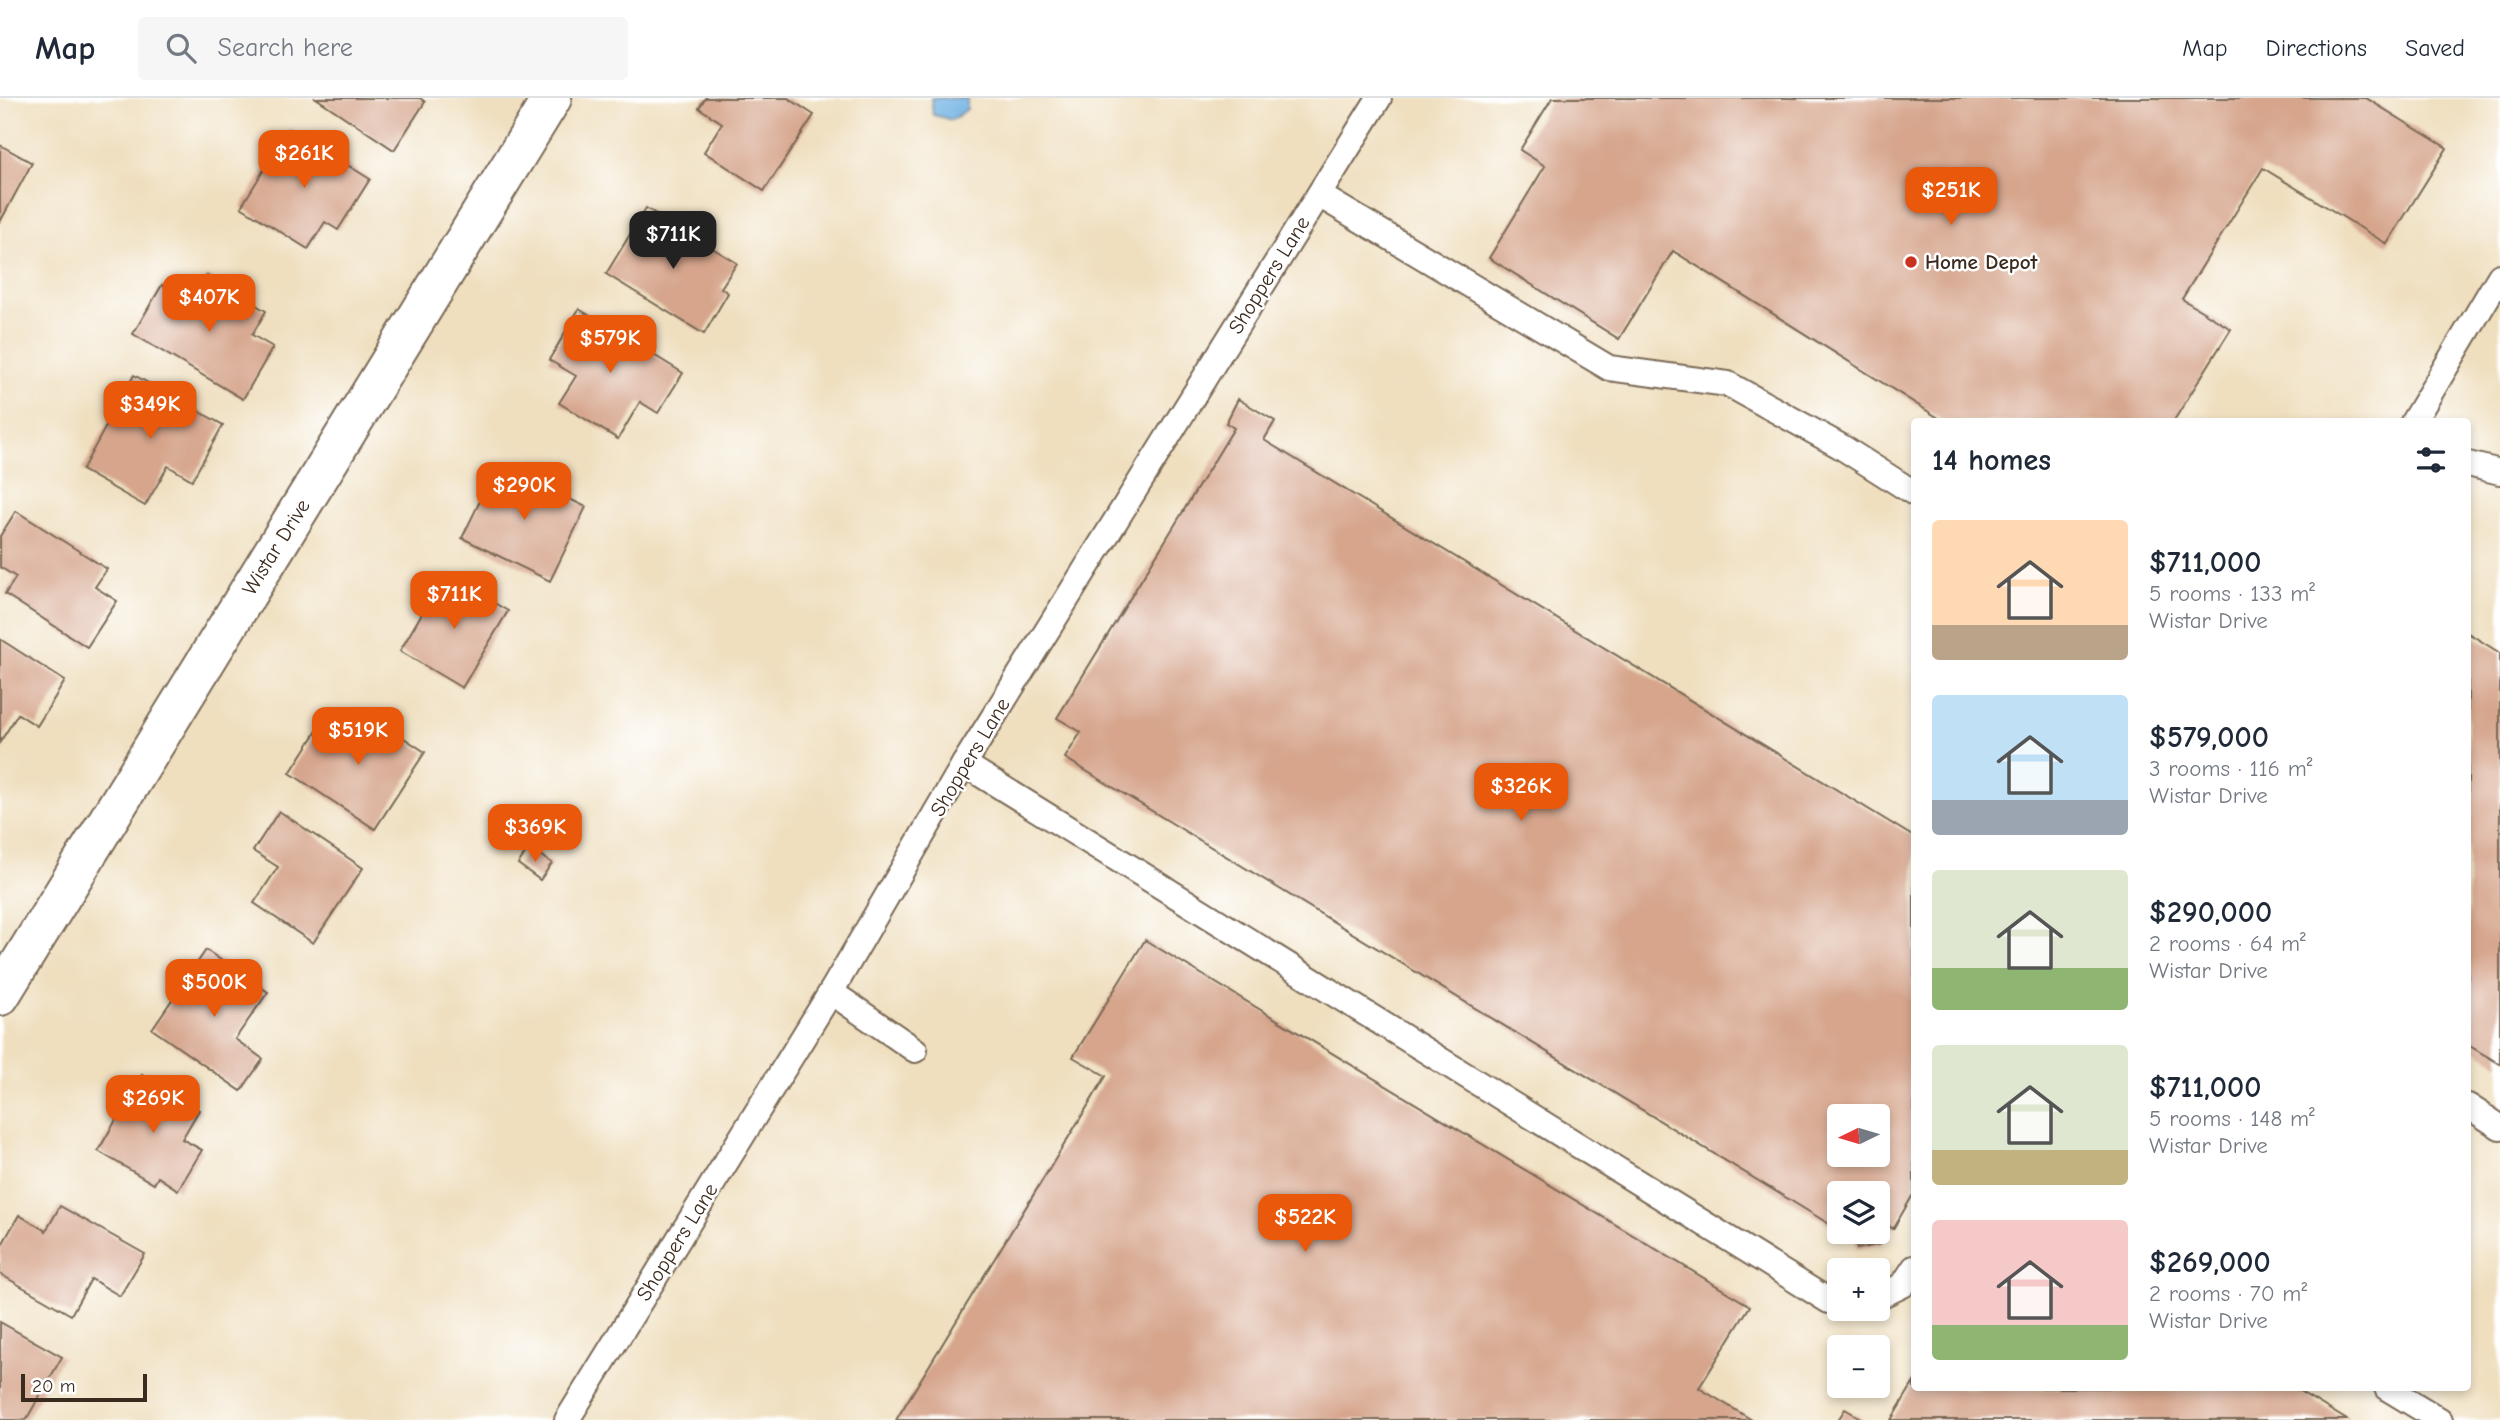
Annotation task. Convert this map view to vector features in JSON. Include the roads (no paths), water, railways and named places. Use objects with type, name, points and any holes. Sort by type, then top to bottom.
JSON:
[{"type":"street","name":"Wistar Drive","points":[[0,996],[552,98]]},
{"type":"lane","name":"Shoppers Lane","points":[[567,1420],[831,992],[964,764],[1379,98]]},
{"type":"lane","points":[[1320,195],[1609,368],[1728,384],[1840,446],[1911,491]]},
{"type":"lane","points":[[2415,418],[2500,276]]},
{"type":"lane","points":[[2471,465],[2500,472]]},
{"type":"lane","points":[[964,764],[1827,1300]]},
{"type":"lane","points":[[831,992],[915,1050]]},
{"type":"lane","points":[[2471,1108],[2500,1127]]},
{"type":"lane","points":[[1890,1291],[1903,1285],[1911,1273]]},
{"type":"lane","points":[[2392,1391],[2440,1420]]},
{"type":"water","points":[[931,98],[967,98],[967,109],[952,120],[933,115]]},
{"type":"place","name":"Home Depot","points":[[1911,262]]}]
